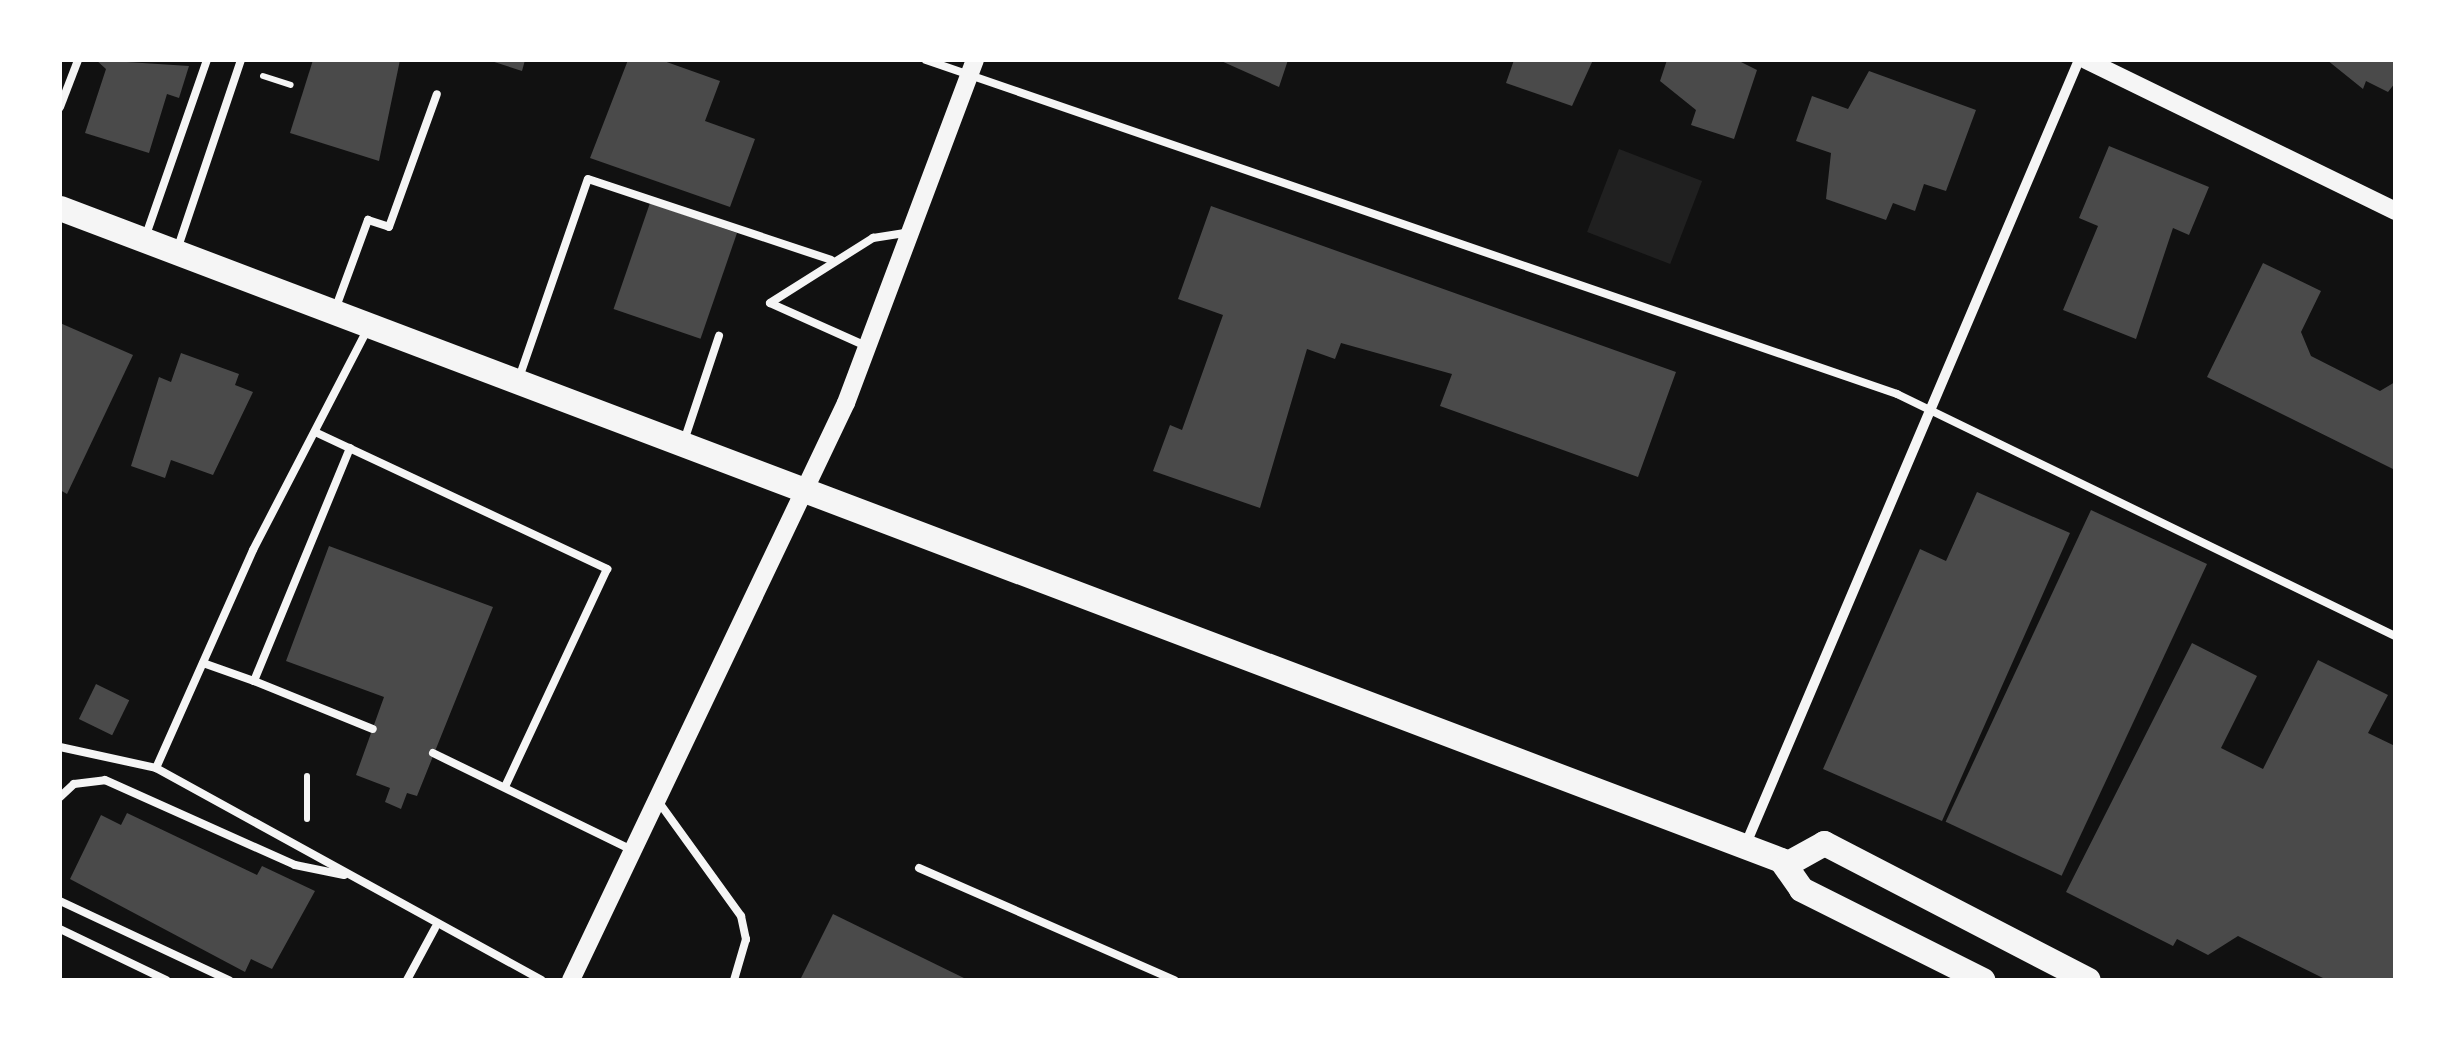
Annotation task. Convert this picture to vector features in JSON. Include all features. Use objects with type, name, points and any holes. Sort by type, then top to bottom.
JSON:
[{"type":"main road","points":[[60,208],[1788,863],[1801,889],[1984,980]]},
{"type":"main road","points":[[1788,863],[1824,843],[2088,980]]},
{"type":"street","points":[[1744,846],[2082,60],[2395,211]]},
{"type":"street","points":[[571,980],[807,488],[867,347],[972,66]]},
{"type":"lane","points":[[60,108],[78,60]]},
{"type":"lane","points":[[145,240],[206,60]]},
{"type":"lane","points":[[176,252],[241,60]]},
{"type":"lane","points":[[926,60],[972,66],[1930,408],[2395,636]]},
{"type":"lane","points":[[335,311],[368,220],[388,227],[437,94]]},
{"type":"lane","points":[[519,380],[588,179],[831,260]]},
{"type":"lane","points":[[867,347],[770,303],[831,260],[873,238],[910,232]]},
{"type":"lane","points":[[156,768],[370,324]]},
{"type":"lane","points":[[684,442],[719,336]]},
{"type":"lane","points":[[316,432],[607,569],[505,787]]},
{"type":"lane","points":[[254,681],[350,448]]},
{"type":"lane","points":[[204,662],[373,729]]},
{"type":"lane","points":[[60,747],[156,768],[354,877],[434,928],[542,980]]},
{"type":"lane","points":[[434,753],[634,851]]},
{"type":"lane","points":[[60,797],[74,784],[106,780],[296,865],[354,877]]},
{"type":"lane","points":[[658,801],[740,916],[746,940],[734,980]]},
{"type":"lane","points":[[919,868],[1174,980]]},
{"type":"lane","points":[[60,901],[229,980]]},
{"type":"lane","points":[[407,980],[434,928]]},
{"type":"lane","points":[[60,929],[166,980]]},
{"type":"path","points":[[252,72],[291,85]]},
{"type":"path","points":[[306,776],[307,834]]},
{"type":"shaded area","points":[[1619,149],[1702,181],[1670,264],[1587,232]]},
{"type":"building","points":[[96,60],[189,66],[179,98],[167,94],[149,153],[85,133],[106,69]]},
{"type":"building","points":[[313,60],[400,60],[379,161],[290,133]]},
{"type":"building","points":[[488,60],[525,60],[522,71]]},
{"type":"building","points":[[628,60],[661,60],[720,81],[705,121],[755,139],[730,207],[590,158]]},
{"type":"building","points":[[1219,60],[1288,60],[1279,87]]},
{"type":"building","points":[[1514,60],[1593,60],[1572,106],[1506,83]]},
{"type":"building","points":[[1667,60],[1737,60],[1757,70],[1734,139],[1691,125],[1696,110],[1660,81]]},
{"type":"building","points":[[2327,60],[2395,60],[2395,83],[2388,92],[2366,81],[2363,89]]},
{"type":"building","points":[[1869,71],[1976,110],[1946,191],[1924,184],[1915,211],[1893,203],[1886,220],[1826,199],[1831,153],[1796,141],[1812,96],[1848,109]]},
{"type":"building","points":[[2109,146],[2209,187],[2189,235],[2173,228],[2136,339],[2063,310],[2098,226],[2079,218]]},
{"type":"building","points":[[650,203],[737,233],[701,339],[614,309]]},
{"type":"building","points":[[1211,206],[1676,372],[1638,477],[1440,406],[1452,374],[1341,343],[1335,359],[1307,349],[1260,508],[1153,471],[1170,425],[1182,430],[1223,315],[1178,299]]},
{"type":"building","points":[[2263,263],[2321,291],[2301,332],[2311,356],[2380,391],[2395,382],[2395,470],[2207,377]]},
{"type":"building","points":[[60,323],[133,355],[67,494],[60,490]]},
{"type":"building","points":[[181,353],[239,374],[235,385],[253,392],[213,475],[171,460],[165,478],[131,466],[159,377],[171,382]]},
{"type":"building","points":[[1977,492],[2070,533],[1942,821],[1823,769],[1920,549],[1946,561]]},
{"type":"building","points":[[2091,510],[2207,564],[2062,876],[1946,822]]},
{"type":"building","points":[[329,546],[493,607],[417,796],[407,793],[401,809],[385,802],[390,788],[356,775],[384,697],[286,661]]},
{"type":"building","points":[[2192,643],[2257,676],[2221,748],[2263,769],[2318,660],[2388,695],[2368,733],[2395,746],[2395,980],[2327,980],[2238,936],[2208,955],[2177,939],[2173,946],[2066,892]]},
{"type":"building","points":[[96,684],[129,700],[112,735],[79,719]]},
{"type":"building","points":[[127,813],[257,875],[262,866],[315,891],[272,969],[251,959],[245,972],[70,879],[101,815],[121,825]]},
{"type":"building","points":[[833,914],[968,980],[800,980]]}]
